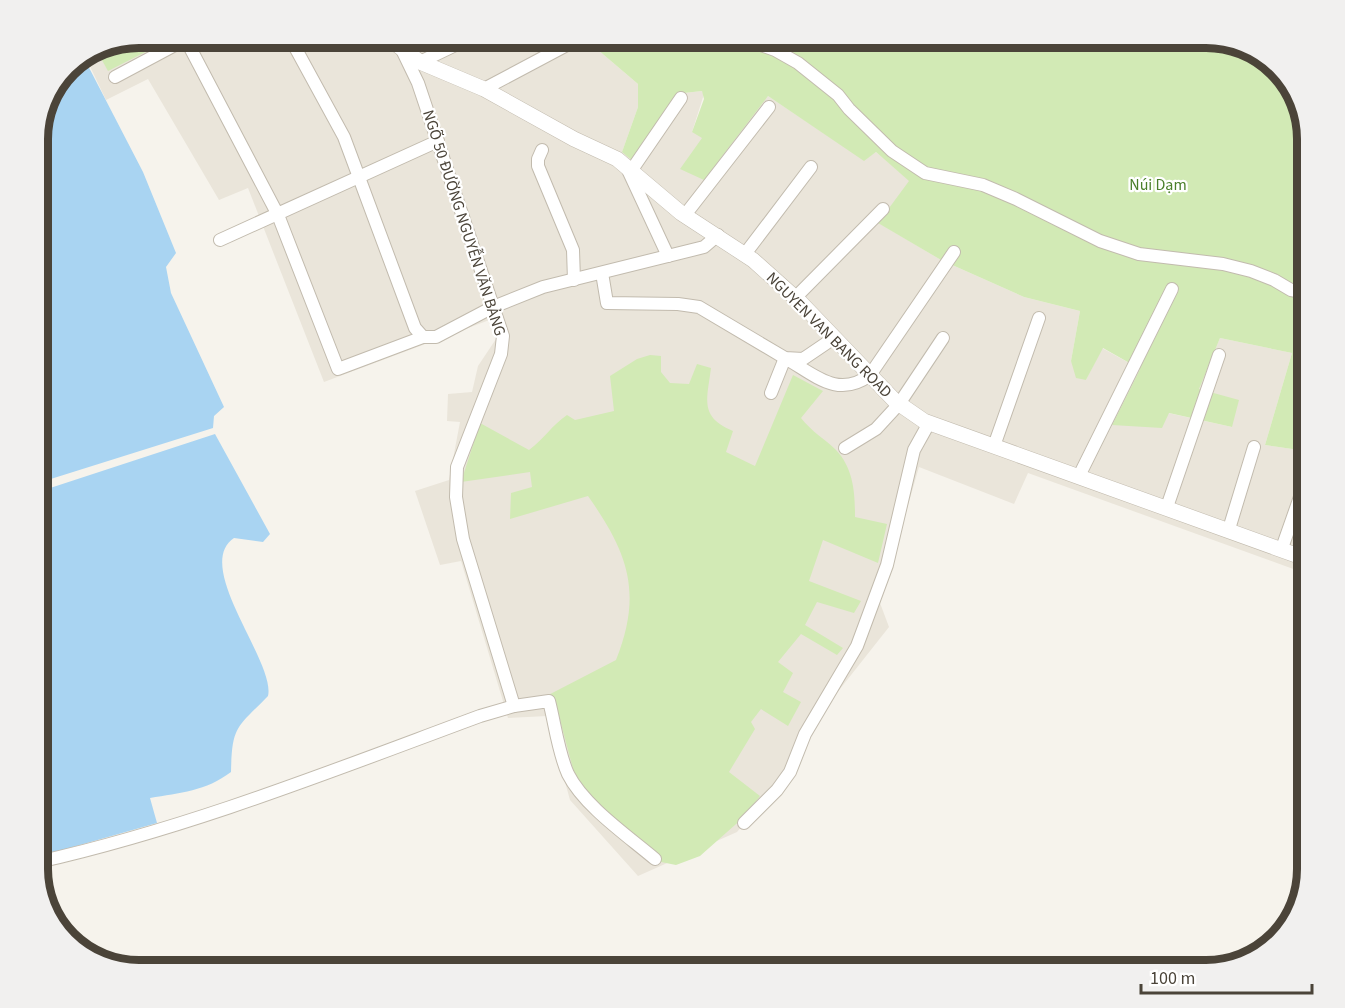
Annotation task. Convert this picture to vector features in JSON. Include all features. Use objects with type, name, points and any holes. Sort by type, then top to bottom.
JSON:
[{"type":"street","points":[[115,77],[168,48]]},
{"type":"street","points":[[191,48],[278,215],[338,369],[423,337],[436,337],[493,307],[543,288],[704,247],[718,235]]},
{"type":"street","points":[[295,48],[344,137],[415,328],[423,337]]},
{"type":"street","name":"NGUYEN VAN BANG ROAD","points":[[400,48],[420,62],[484,89],[574,139],[617,159],[685,215],[745,254],[795,298],[899,404],[929,423],[1297,554]]},
{"type":"street","points":[[420,62],[450,48]]},
{"type":"street","points":[[484,89],[561,48]]},
{"type":"street","points":[[769,48],[798,63],[838,95],[892,151],[925,173],[983,186],[1016,199],[1100,241],[1139,254],[1223,264],[1251,271],[1297,291]]},
{"type":"street","name":"NGÕ 50 ĐƯỜNG NGUYỄN VĂN BẢNG","points":[[403,51],[418,83],[503,336],[503,349],[457,467],[455,490],[463,538],[514,706]]},
{"type":"street","points":[[668,256],[630,170],[681,98]]},
{"type":"street","points":[[685,215],[769,106]]},
{"type":"street","points":[[220,240],[438,141]]},
{"type":"street","points":[[542,150],[538,166],[573,250],[574,280]]},
{"type":"street","points":[[745,254],[811,167]]},
{"type":"street","points":[[795,298],[883,209]]},
{"type":"street","points":[[602,273],[607,303],[678,304],[699,307],[829,383],[845,387],[857,384],[870,375],[954,252]]},
{"type":"street","points":[[1079,476],[1172,289]]},
{"type":"street","points":[[994,446],[1039,318]]},
{"type":"street","points":[[785,358],[803,359],[834,338]]},
{"type":"street","points":[[845,448],[876,429],[899,404],[943,338]]},
{"type":"street","points":[[1167,507],[1219,355]]},
{"type":"street","points":[[771,393],[785,358]]},
{"type":"street","points":[[744,823],[777,790],[790,772],[805,734],[857,646],[887,565],[914,450],[929,423]]},
{"type":"street","points":[[1229,530],[1254,447]]},
{"type":"street","points":[[1282,548],[1297,507]]},
{"type":"street","points":[[48,859],[153,832],[251,800],[514,706],[549,701],[566,768],[573,782],[617,827],[655,859]]},
{"type":"shaded area","points":[[139,48],[596,48],[638,84],[638,107],[622,152],[684,93],[702,91],[704,94],[692,132],[768,96],[864,160],[876,152],[910,181],[879,223],[941,260],[1024,297],[1080,311],[1071,361],[1086,380],[1102,348],[1140,369],[1113,424],[1168,413],[1232,427],[1198,389],[1220,338],[1292,353],[1265,445],[1297,450],[1297,570],[1028,473],[1014,504],[919,467],[880,603],[889,627],[821,713],[802,753],[737,832],[638,876],[570,800],[547,716],[508,718],[461,561],[440,565],[415,491],[449,480],[460,422],[447,421],[448,394],[472,392],[478,366],[496,339],[492,319],[324,382],[248,188],[219,200],[148,79],[106,100],[89,63],[104,55]]},
{"type":"green space","points":[[153,48],[108,71],[100,57],[104,55],[121,50]]},
{"type":"green space","name":"Núi Dạm","points":[[596,48],[1206,48],[1224,50],[1246,57],[1261,67],[1278,84],[1288,99],[1295,121],[1297,139],[1297,450],[1265,445],[1292,353],[1220,338],[1199,389],[1239,400],[1232,427],[1169,413],[1162,428],[1112,425],[1140,369],[1103,348],[1086,380],[1076,378],[1071,361],[1080,311],[1024,297],[941,260],[878,223],[909,181],[876,152],[864,161],[768,96],[704,180],[680,169],[702,138],[692,132],[704,99],[702,91],[684,93],[634,162],[622,152],[638,107],[638,84]]},
{"type":"green space","points":[[650,355],[661,356],[661,372],[670,383],[689,384],[697,364],[711,368],[707,398],[710,413],[722,426],[733,431],[726,452],[755,466],[793,375],[823,391],[801,418],[836,450],[847,465],[854,491],[855,517],[887,524],[878,563],[823,540],[809,581],[861,601],[854,613],[817,602],[805,625],[843,648],[837,655],[801,634],[778,662],[793,673],[783,692],[801,702],[788,726],[761,709],[751,722],[755,729],[729,772],[760,796],[744,817],[700,856],[676,865],[656,861],[577,784],[556,705],[531,708],[529,705],[616,660],[629,614],[630,593],[622,555],[613,536],[588,496],[510,519],[511,493],[532,487],[530,472],[461,482],[480,423],[529,450],[567,415],[575,420],[614,411],[610,376],[637,359]]},
{"type":"water","points":[[87,64],[143,172],[176,253],[166,267],[171,293],[224,407],[214,416],[213,428],[48,480],[48,133],[55,104],[63,89]]},
{"type":"water","points":[[215,434],[270,534],[263,542],[234,538],[224,551],[223,570],[228,591],[260,661],[267,681],[268,696],[238,728],[233,745],[231,772],[202,787],[150,798],[157,823],[48,854],[48,489]]}]
